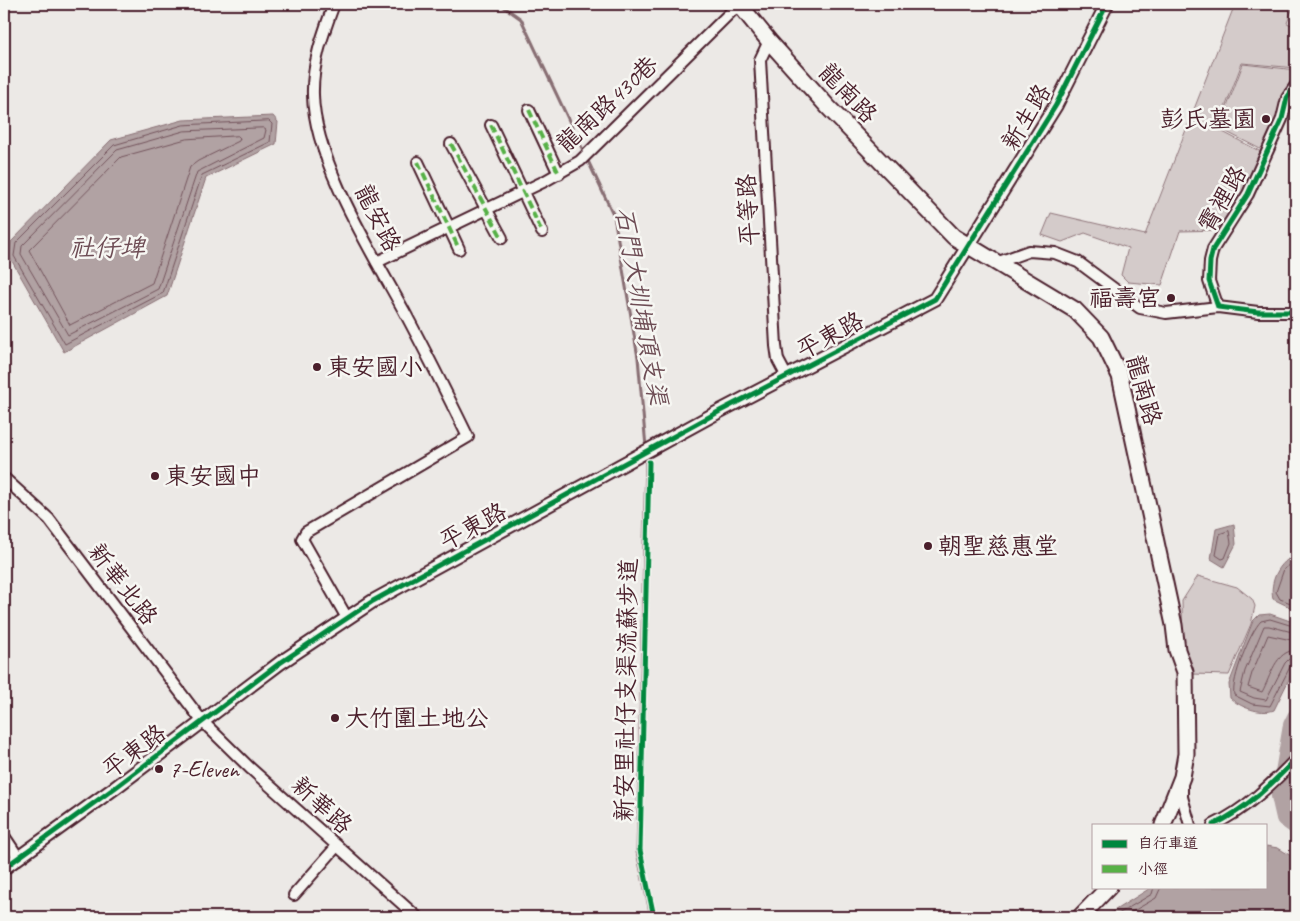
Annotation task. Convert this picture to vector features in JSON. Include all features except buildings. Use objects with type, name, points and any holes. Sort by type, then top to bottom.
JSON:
[{"type":"main road","name":"龍南路","points":[[739,4],[828,107],[954,237],[1050,294],[1089,322],[1101,337],[1120,376],[1174,625],[1177,650],[1184,672],[1186,754],[1182,778],[1164,824]]},
{"type":"main road","points":[[1080,917],[1108,888]]},
{"type":"street","name":"龍安路","points":[[334,4],[316,56],[313,96],[324,150],[344,198],[468,436],[306,532],[302,539],[347,618]]},
{"type":"street","name":"龍南路430巷","points":[[377,262],[559,174],[586,156],[739,4]]},
{"type":"street","name":"新生路","points":[[968,244],[1056,105],[1107,4]]},
{"type":"street","name":"平等路","points":[[769,41],[760,60],[778,360],[787,378]]},
{"type":"street","name":"霄裡路","points":[[1218,307],[1209,281],[1213,249],[1248,194],[1282,119],[1287,98],[1296,86]]},
{"type":"street","points":[[529,110],[559,174]]},
{"type":"street","points":[[491,125],[542,232]]},
{"type":"street","points":[[451,144],[502,238]]},
{"type":"street","points":[[418,162],[459,249]]},
{"type":"street","name":"平東路","points":[[4,868],[116,788],[202,721],[347,618],[415,577],[647,452],[720,410],[787,378],[935,299],[968,244]]},
{"type":"street","points":[[996,263],[1029,251],[1055,253],[1078,262],[1140,308],[1166,313],[1218,307],[1258,312],[1296,312]]},
{"type":"street","name":"新華北路","points":[[4,478],[48,519],[202,721]]},
{"type":"street","name":"新華路","points":[[202,721],[250,768],[417,917]]},
{"type":"street","points":[[1215,824],[1244,806],[1274,782],[1296,759]]},
{"type":"street","points":[[1182,778],[1182,798],[1190,824]]},
{"type":"street","points":[[4,836],[18,857]]},
{"type":"street","points":[[294,895],[337,846]]},
{"type":"shaded area","points":[[1235,4],[1294,4],[1287,23],[1296,27],[1296,68],[1242,63],[1217,129],[1265,154],[1224,230],[1180,231],[1162,285],[1128,282],[1121,275],[1128,248],[1085,233],[1062,242],[1042,235],[1051,213],[1145,235]]},
{"type":"shaded area","points":[[1243,64],[1296,70],[1296,83],[1266,152],[1219,128]]},
{"type":"shaded area","points":[[1198,576],[1237,587],[1252,599],[1255,606],[1251,624],[1229,675],[1192,674],[1183,648],[1182,601]]},
{"type":"water","name":"社仔埤","points":[[273,116],[278,122],[276,144],[206,178],[167,296],[64,352],[9,256],[11,242],[111,140],[183,120]]},
{"type":"water","points":[[1234,524],[1236,544],[1224,567],[1211,559],[1216,529]]},
{"type":"water","points":[[1296,555],[1296,610],[1273,599],[1272,592],[1274,579],[1280,567]]},
{"type":"water","points":[[1270,614],[1296,623],[1296,665],[1274,710],[1263,712],[1245,707],[1230,698],[1229,684],[1253,621],[1259,615]]},
{"type":"water","points":[[1268,846],[1278,848],[1296,859],[1296,917],[1104,917],[1150,888],[1268,888]]},
{"type":"waterway","name":"石門大圳埔頂支渠","points":[[500,4],[521,19],[614,216],[638,358],[646,447]]},
{"type":"waterway","points":[[646,456],[637,852],[651,917]]},
{"type":"waterway","points":[[1296,717],[1292,725],[1280,796],[1285,818],[1296,826]]},
{"type":"marked path","points":[[529,110],[559,174]]},
{"type":"marked path","points":[[491,125],[542,232]]},
{"type":"marked path","points":[[451,144],[502,238]]},
{"type":"marked path","points":[[418,162],[459,249]]},
{"type":"cycle path","points":[[4,868],[116,787],[280,663],[373,601],[720,411],[935,299],[1056,105],[1107,4]]},
{"type":"cycle path","points":[[1296,85],[1287,98],[1282,119],[1248,194],[1213,249],[1209,281],[1218,307],[1258,312],[1296,312]]},
{"type":"cycle path","name":"新安里社仔支渠流蘇步道","points":[[649,462],[640,850],[654,917]]},
{"type":"cycle path","points":[[1215,824],[1247,804],[1268,787],[1296,759]]},
{"type":"place","name":"彭氏墓園","points":[[1266,119]]},
{"type":"place","name":"福壽宮","points":[[1171,298]]},
{"type":"place","name":"東安國小","points":[[317,367]]},
{"type":"place","name":"東安國中","points":[[155,476]]},
{"type":"place","name":"朝聖慈惠堂","points":[[928,546]]},
{"type":"place","name":"大竹圍土地公","points":[[335,718]]},
{"type":"place","name":"7-Eleven","points":[[159,769]]}]
